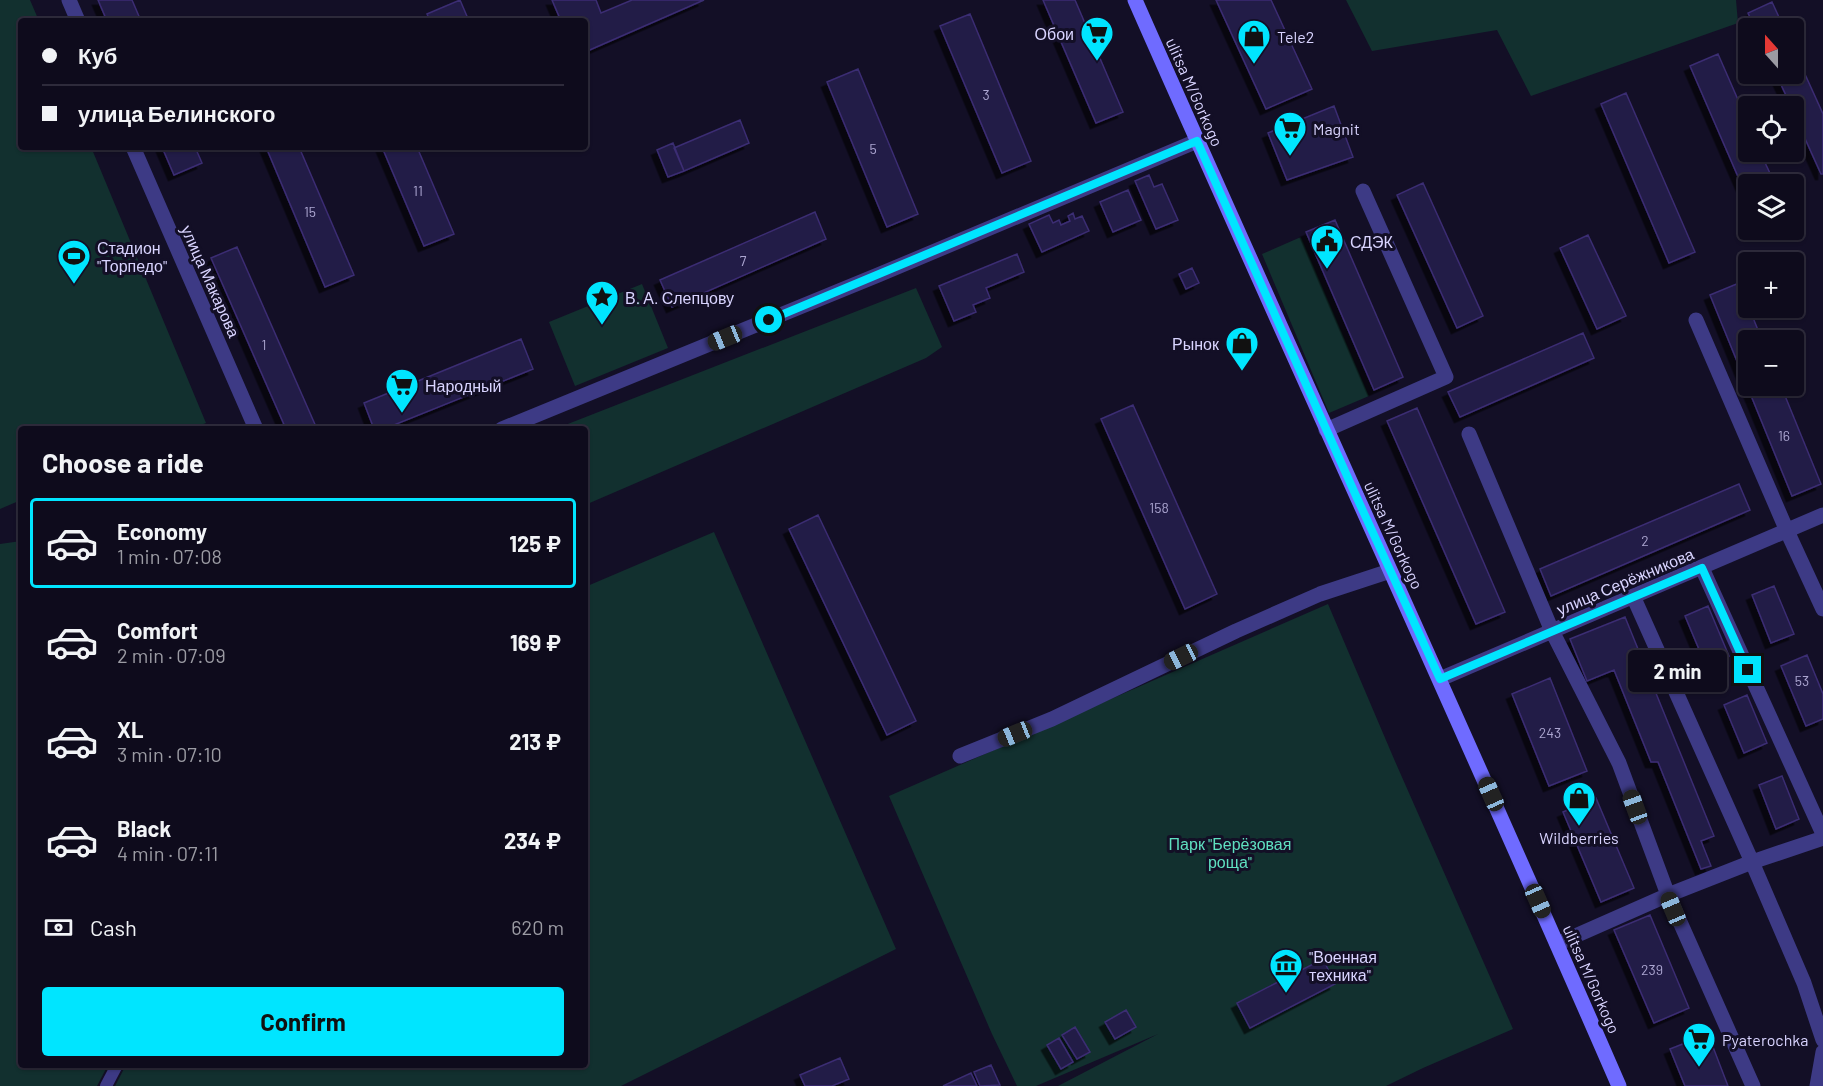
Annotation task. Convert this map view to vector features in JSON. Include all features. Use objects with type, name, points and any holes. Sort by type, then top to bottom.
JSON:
[{"type":"main road","name":"ulitsa M/Gorkogo","points":[[1135,0],[1326,430],[1440,679],[1619,1086]]},
{"type":"street","points":[[69,0],[77,18]]},
{"type":"street","points":[[509,426],[889,271],[1197,141]]},
{"type":"street","name":"улица Макарова","points":[[134,150],[255,426]]},
{"type":"street","points":[[1326,430],[1446,377],[1363,191]]},
{"type":"street","points":[[1696,320],[1823,609]]},
{"type":"street","points":[[1469,434],[1552,632],[1619,763],[1668,895],[1753,1086]]},
{"type":"street","name":"улица Серёжникова","points":[[1440,679],[1823,515]]},
{"type":"street","points":[[1702,568],[1823,834]]},
{"type":"street","points":[[960,756],[1052,719],[1310,598],[1390,571]]},
{"type":"street","points":[[1633,596],[1804,983],[1823,1040]]},
{"type":"street","points":[[1557,944],[1668,895],[1752,862],[1823,838]]},
{"type":"street","points":[[1817,1086],[1823,1052]]},
{"type":"street","points":[[106,1086],[115,1068]]},
{"type":"green space","name":"Стадион \"Торпедо\"","points":[[0,0],[30,0],[38,18],[18,18],[18,150],[92,150],[206,423],[198,426],[18,426],[18,501],[0,509]]},
{"type":"green space","points":[[1346,0],[1736,0],[1738,23],[1531,96],[1497,30],[1372,51]]},
{"type":"green space","points":[[1301,237],[1369,396],[1329,413],[1262,254]]},
{"type":"green space","points":[[642,284],[668,348],[575,386],[549,322]]},
{"type":"green space","points":[[916,288],[942,347],[926,358],[588,504],[588,426],[563,426]]},
{"type":"green space","points":[[714,532],[896,949],[621,1086],[115,1086],[124,1068],[588,1068],[588,586]]},
{"type":"green space","points":[[18,541],[18,1068],[106,1068],[97,1086],[0,1086],[0,544]]},
{"type":"green space","name":"Парк \"Берёзовая роща\"","points":[[1328,604],[1513,1029],[1386,1086],[1058,1086],[1158,1034],[1036,1086],[1017,1086],[992,1034],[889,796]]},
{"type":"building","points":[[98,0],[132,0],[140,18],[106,18]]},
{"type":"building","points":[[460,0],[468,18],[429,18],[427,14]]},
{"type":"building","points":[[552,0],[596,0],[601,13],[632,0],[704,0],[588,51],[588,18],[560,18]]},
{"type":"building","points":[[1043,0],[1075,0],[1123,112],[1096,123]]},
{"type":"building","points":[[1216,0],[1271,0],[1312,89],[1266,109]]},
{"type":"building","points":[[1772,2],[1779,18],[1750,18],[1748,13]]},
{"type":"building","points":[[970,14],[1031,161],[1002,173],[940,26]]},
{"type":"building","points":[[1718,54],[1738,100],[1738,162],[1765,162],[1770,174],[1738,174],[1738,177],[1690,66]]},
{"type":"building","points":[[858,69],[918,214],[887,227],[827,82]]},
{"type":"building","points":[[1804,72],[1823,114],[1823,174],[1804,136],[1804,96],[1786,96],[1781,84],[1804,84]]},
{"type":"building","points":[[1626,93],[1695,252],[1669,263],[1601,104]]},
{"type":"building","points":[[1334,106],[1353,157],[1287,180],[1268,133]]},
{"type":"building","points":[[740,120],[749,143],[684,171],[674,148]]},
{"type":"building","points":[[673,143],[684,171],[668,177],[657,150]]},
{"type":"building","points":[[163,150],[196,150],[202,163],[174,175]]},
{"type":"building","points":[[267,150],[300,150],[354,275],[325,287]]},
{"type":"building","points":[[383,150],[418,150],[454,234],[424,246]]},
{"type":"building","points":[[1149,175],[1154,187],[1162,184],[1178,220],[1156,229],[1135,181]]},
{"type":"building","points":[[1423,183],[1483,316],[1457,328],[1397,195]]},
{"type":"building","points":[[1128,190],[1141,220],[1113,232],[1100,202]]},
{"type":"building","points":[[815,212],[826,239],[672,307],[660,280]]},
{"type":"building","points":[[1073,213],[1075,219],[1082,216],[1089,231],[1042,252],[1029,224],[1049,215],[1053,223],[1059,220],[1061,225],[1070,221],[1068,216]]},
{"type":"building","points":[[1335,220],[1403,377],[1374,390],[1306,232]]},
{"type":"building","points":[[1588,235],[1626,316],[1597,329],[1560,248]]},
{"type":"building","points":[[237,247],[316,426],[285,426],[211,258]]},
{"type":"building","points":[[1017,254],[1024,272],[986,288],[990,298],[973,305],[976,312],[954,321],[939,286]]},
{"type":"building","points":[[1192,268],[1199,283],[1186,289],[1179,274]]},
{"type":"building","points":[[1738,283],[1738,318],[1753,318],[1758,330],[1738,330],[1738,364],[1710,295]]},
{"type":"building","points":[[1583,333],[1594,358],[1460,417],[1448,392]]},
{"type":"building","points":[[521,339],[533,369],[391,426],[373,426],[364,403]]},
{"type":"building","points":[[1751,396],[1785,396],[1821,484],[1792,496]]},
{"type":"building","points":[[1133,405],[1217,594],[1185,609],[1101,419]]},
{"type":"building","points":[[1417,408],[1505,612],[1476,624],[1387,421]]},
{"type":"building","points":[[1739,484],[1750,510],[1551,596],[1540,569]]},
{"type":"building","points":[[818,515],[916,721],[887,735],[789,529]]},
{"type":"building","points":[[1774,586],[1794,634],[1771,643],[1752,595]]},
{"type":"building","points":[[1708,606],[1729,656],[1706,666],[1685,616]]},
{"type":"building","points":[[1625,617],[1714,836],[1701,841],[1711,866],[1701,869],[1658,762],[1651,762],[1614,670],[1587,681],[1570,639]]},
{"type":"building","points":[[1807,655],[1823,694],[1823,719],[1806,726],[1781,666]]},
{"type":"building","points":[[1550,678],[1587,771],[1549,786],[1512,694]]},
{"type":"building","points":[[1747,695],[1767,743],[1744,753],[1724,705]]},
{"type":"building","points":[[1782,776],[1799,819],[1776,829],[1759,785]]},
{"type":"building","points":[[1596,798],[1634,888],[1601,902],[1563,812]]},
{"type":"building","points":[[1650,915],[1689,1008],[1654,1023],[1614,930]]},
{"type":"building","name":"\"Военная техника\"","points":[[1323,959],[1335,984],[1250,1028],[1237,1003]]},
{"type":"building","points":[[1126,1010],[1136,1027],[1115,1039],[1105,1022]]},
{"type":"building","points":[[1075,1027],[1090,1052],[1077,1059],[1062,1035]]},
{"type":"building","name":"Pyaterochka","points":[[1708,1034],[1728,1086],[1685,1086],[1670,1049]]},
{"type":"building","points":[[1059,1038],[1073,1062],[1061,1069],[1047,1045]]},
{"type":"building","points":[[840,1058],[849,1079],[832,1086],[805,1086],[800,1075]]},
{"type":"building","points":[[991,1065],[1000,1085],[980,1086],[974,1072]]},
{"type":"building","points":[[971,1073],[977,1086],[943,1086]]},
{"type":"place","name":"Обои","points":[[1097,62]]},
{"type":"place","name":"Tele2","points":[[1254,65]]},
{"type":"place","name":"Magnit","points":[[1290,157]]},
{"type":"place","name":"СДЭК","points":[[1327,270]]},
{"type":"place","name":"Стадион \"Торпедо\"","points":[[74,285]]},
{"type":"place","name":"В. А. Слепцову","points":[[602,326]]},
{"type":"place","name":"Рынок","points":[[1242,372]]},
{"type":"place","name":"Народный","points":[[402,414]]},
{"type":"place","name":"Wildberries","points":[[1579,827]]},
{"type":"place","name":"\"Военная техника\"","points":[[1286,994]]},
{"type":"place","name":"Pyaterochka","points":[[1699,1068]]},
{"type":"route","points":[[769,320],[1197,141],[1440,679],[1702,568],[1748,670]]}]
